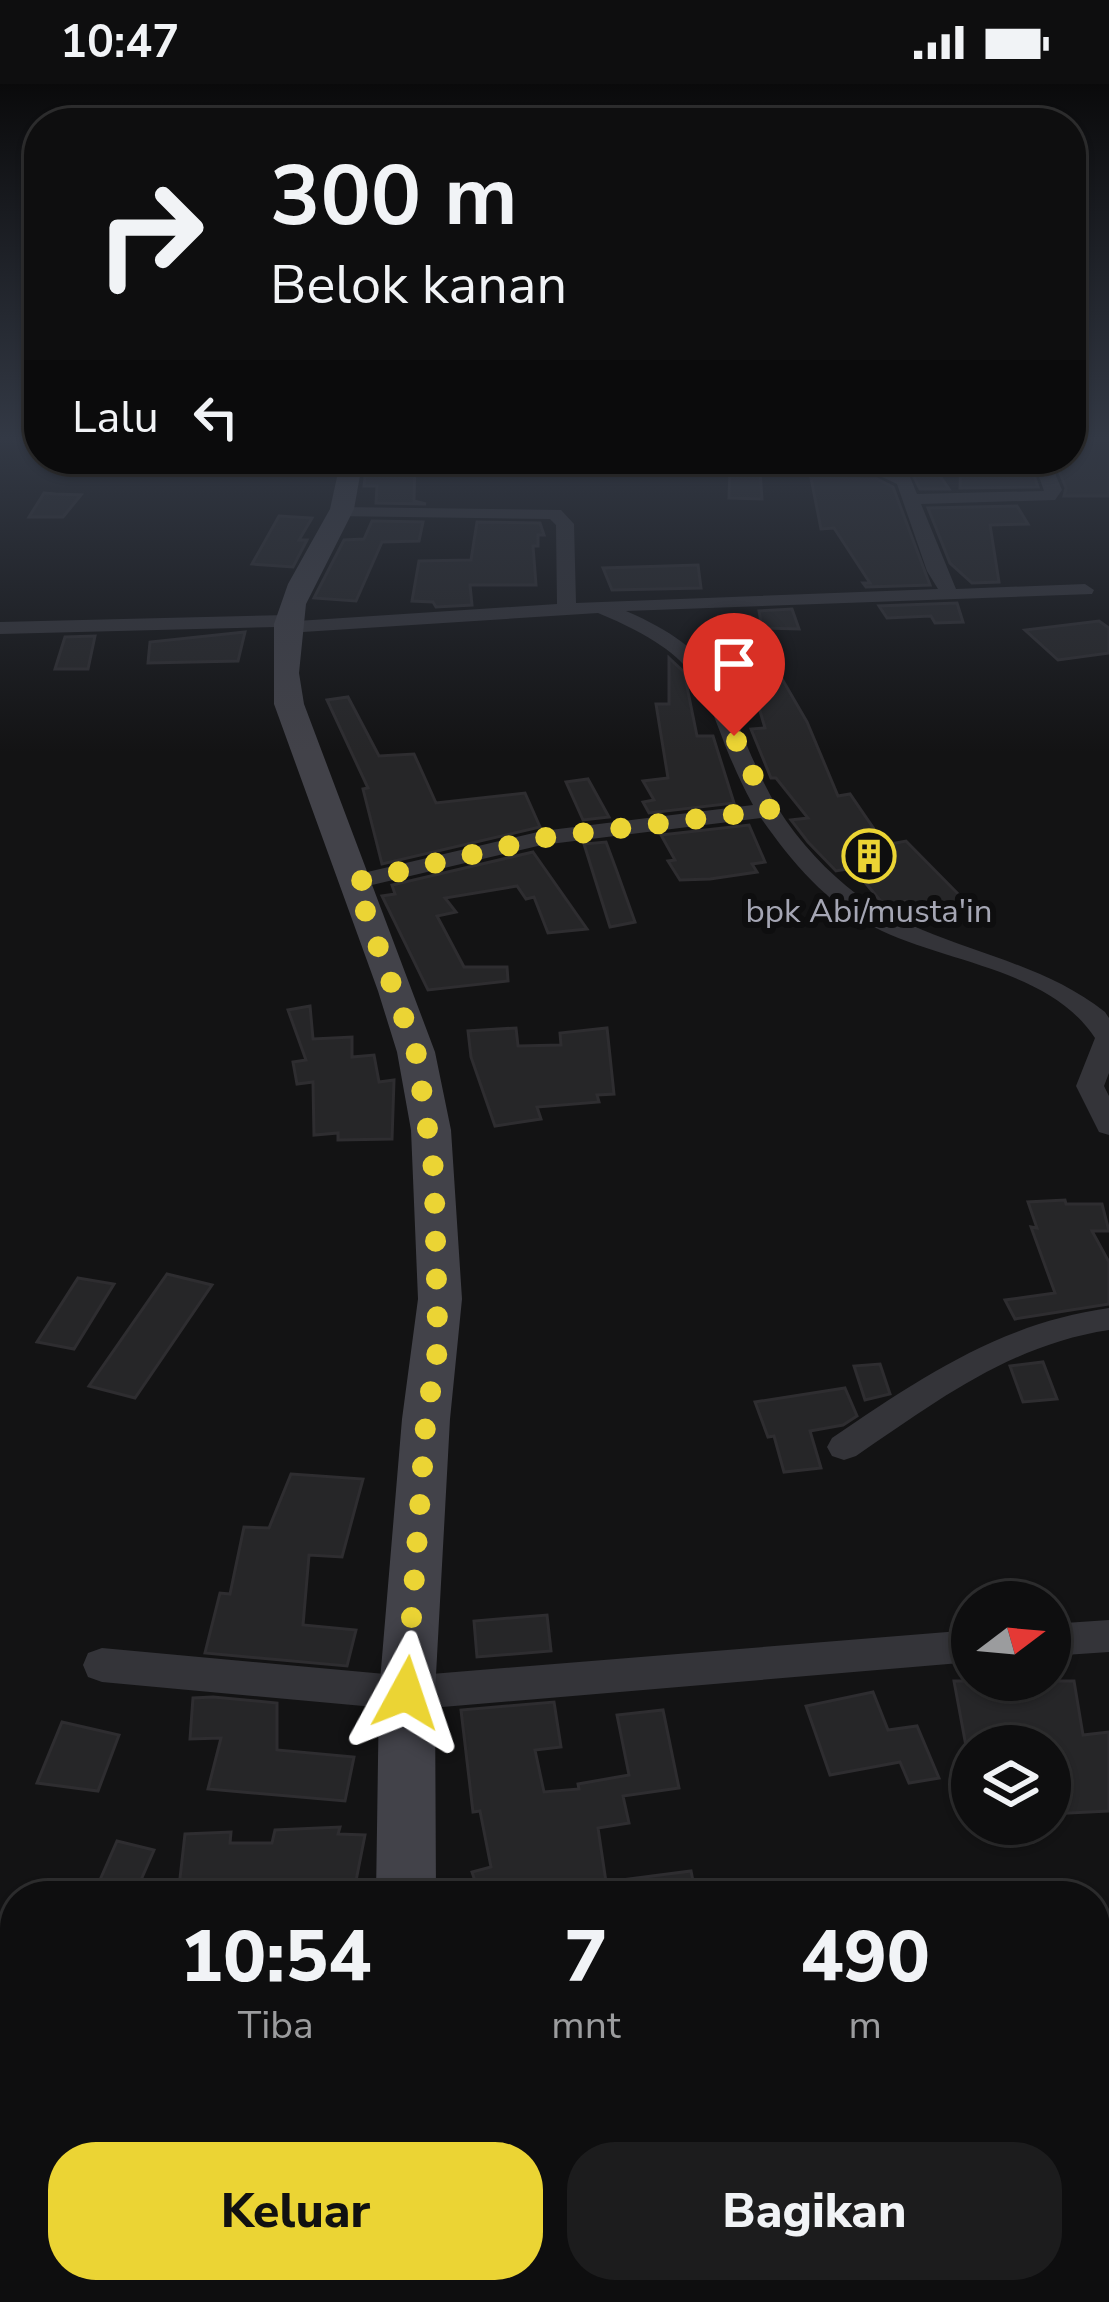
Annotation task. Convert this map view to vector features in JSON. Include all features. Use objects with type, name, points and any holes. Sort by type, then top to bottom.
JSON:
[{"type":"street","points":[[322,545],[301,582],[281,660],[290,704],[416,1052],[427,1111],[440,1299],[426,1419],[406,1693],[406,1881]]},
{"type":"street","points":[[565,545],[566,609]]},
{"type":"street","points":[[927,545],[949,592]]},
{"type":"street","points":[[0,628],[287,624],[949,592],[1085,590]]},
{"type":"street","points":[[600,607],[680,648],[707,676],[749,775],[807,863],[868,913],[912,935],[1003,965],[1099,1019],[1109,1038],[1090,1086],[1109,1126]]},
{"type":"street","points":[[355,882],[556,836],[770,810]]},
{"type":"street","points":[[844,1447],[966,1365],[1023,1335],[1109,1319]]},
{"type":"street","points":[[1071,1639],[1109,1636]]},
{"type":"street","points":[[101,1665],[406,1693],[951,1648]]},
{"type":"building","points":[[263,545],[305,545],[293,567],[252,564]]},
{"type":"building","points":[[342,545],[381,545],[356,601],[314,598]]},
{"type":"building","points":[[473,545],[538,545],[533,546],[536,585],[470,585],[472,605],[436,607],[433,602],[412,601],[419,561],[471,560]]},
{"type":"building","points":[[845,545],[915,545],[930,585],[866,587],[863,583],[870,583]]},
{"type":"building","points":[[943,545],[993,545],[999,582],[972,583],[950,563]]},
{"type":"building","points":[[698,565],[701,588],[612,590],[603,568]]},
{"type":"building","points":[[957,603],[963,622],[935,623],[931,616],[887,618],[879,606]]},
{"type":"building","points":[[792,609],[799,629],[762,628],[759,611]]},
{"type":"building","points":[[732,619],[759,673],[778,672],[807,722],[838,796],[850,794],[885,845],[906,841],[970,906],[923,916],[907,901],[884,905],[853,868],[836,871],[808,842],[791,820],[808,818],[776,778],[771,778],[751,729],[765,728],[752,684],[741,685],[721,623]]},
{"type":"building","points":[[1099,621],[1109,628],[1109,653],[1058,660],[1025,630]]},
{"type":"building","points":[[245,632],[238,661],[148,663],[150,642]]},
{"type":"building","points":[[95,636],[88,669],[55,669],[65,637]]},
{"type":"building","points":[[669,658],[684,672],[697,736],[713,736],[734,803],[649,813],[643,802],[654,800],[643,781],[668,778],[656,704],[669,704]]},
{"type":"building","points":[[348,697],[379,756],[414,754],[436,803],[525,793],[540,827],[382,864],[363,789],[368,788],[327,700]]},
{"type":"building","points":[[588,779],[609,817],[583,820],[566,782]]},
{"type":"building","points":[[749,825],[765,862],[752,864],[757,872],[680,880],[668,861],[675,860],[661,835]]},
{"type":"building","points":[[606,842],[635,922],[610,927],[584,844]]},
{"type":"building","points":[[533,852],[587,929],[548,933],[534,897],[526,899],[517,886],[445,898],[456,912],[437,916],[464,967],[507,967],[508,981],[428,990],[382,896],[395,894],[392,885]]},
{"type":"building","points":[[310,1006],[313,1039],[352,1037],[352,1057],[374,1055],[379,1082],[394,1080],[392,1139],[338,1140],[338,1133],[314,1135],[313,1082],[297,1084],[293,1062],[306,1060],[288,1010]]},
{"type":"building","points":[[516,1028],[518,1046],[561,1045],[560,1033],[607,1028],[614,1094],[597,1095],[599,1102],[537,1107],[541,1119],[495,1126],[471,1057],[468,1031]]},
{"type":"building","points":[[1065,1200],[1066,1204],[1102,1204],[1109,1231],[1092,1231],[1109,1262],[1109,1304],[1015,1319],[1005,1300],[1055,1293],[1031,1227],[1037,1228],[1028,1202]]},
{"type":"building","points":[[167,1274],[212,1285],[135,1398],[89,1386]]},
{"type":"building","points":[[78,1278],[114,1284],[74,1349],[37,1342]]},
{"type":"building","points":[[1043,1362],[1057,1399],[1023,1402],[1010,1366]]},
{"type":"building","points":[[880,1364],[890,1394],[865,1400],[854,1366]]},
{"type":"building","points":[[845,1388],[857,1416],[843,1425],[810,1431],[821,1468],[784,1472],[774,1436],[768,1437],[755,1402]]},
{"type":"building","points":[[291,1474],[363,1479],[342,1557],[309,1555],[303,1625],[356,1630],[347,1666],[205,1653],[220,1593],[230,1594],[244,1527],[269,1528]]},
{"type":"building","points":[[547,1615],[551,1651],[477,1657],[474,1621]]},
{"type":"building","points":[[1074,1681],[1083,1735],[1109,1732],[1109,1811],[1071,1813],[1071,1725],[962,1725],[958,1701],[1071,1701]]},
{"type":"building","points":[[873,1692],[888,1730],[917,1726],[939,1778],[909,1783],[900,1762],[830,1775],[806,1706]]},
{"type":"building","points":[[193,1698],[277,1703],[277,1750],[354,1757],[345,1801],[208,1789],[221,1738],[190,1739]]},
{"type":"building","points":[[554,1702],[561,1747],[535,1750],[544,1792],[579,1789],[578,1784],[629,1775],[617,1715],[663,1710],[679,1788],[623,1796],[629,1823],[598,1828],[606,1881],[475,1881],[472,1872],[491,1867],[480,1811],[473,1812],[461,1710]]},
{"type":"building","points":[[62,1722],[119,1735],[98,1791],[37,1783]]},
{"type":"building","points":[[340,1827],[338,1834],[365,1835],[356,1881],[180,1881],[185,1834],[231,1832],[230,1843],[272,1843],[275,1830]]},
{"type":"building","points":[[117,1841],[154,1850],[141,1881],[100,1881]]},
{"type":"building","points":[[691,1871],[693,1881],[614,1881]]},
{"type":"place","name":"bpk Abi/musta'in","points":[[869,856]]},
{"type":"route","points":[[406,1693],[426,1419],[438,1347],[434,1172],[416,1052],[355,882],[542,838],[770,810],[757,792],[734,736]]}]
